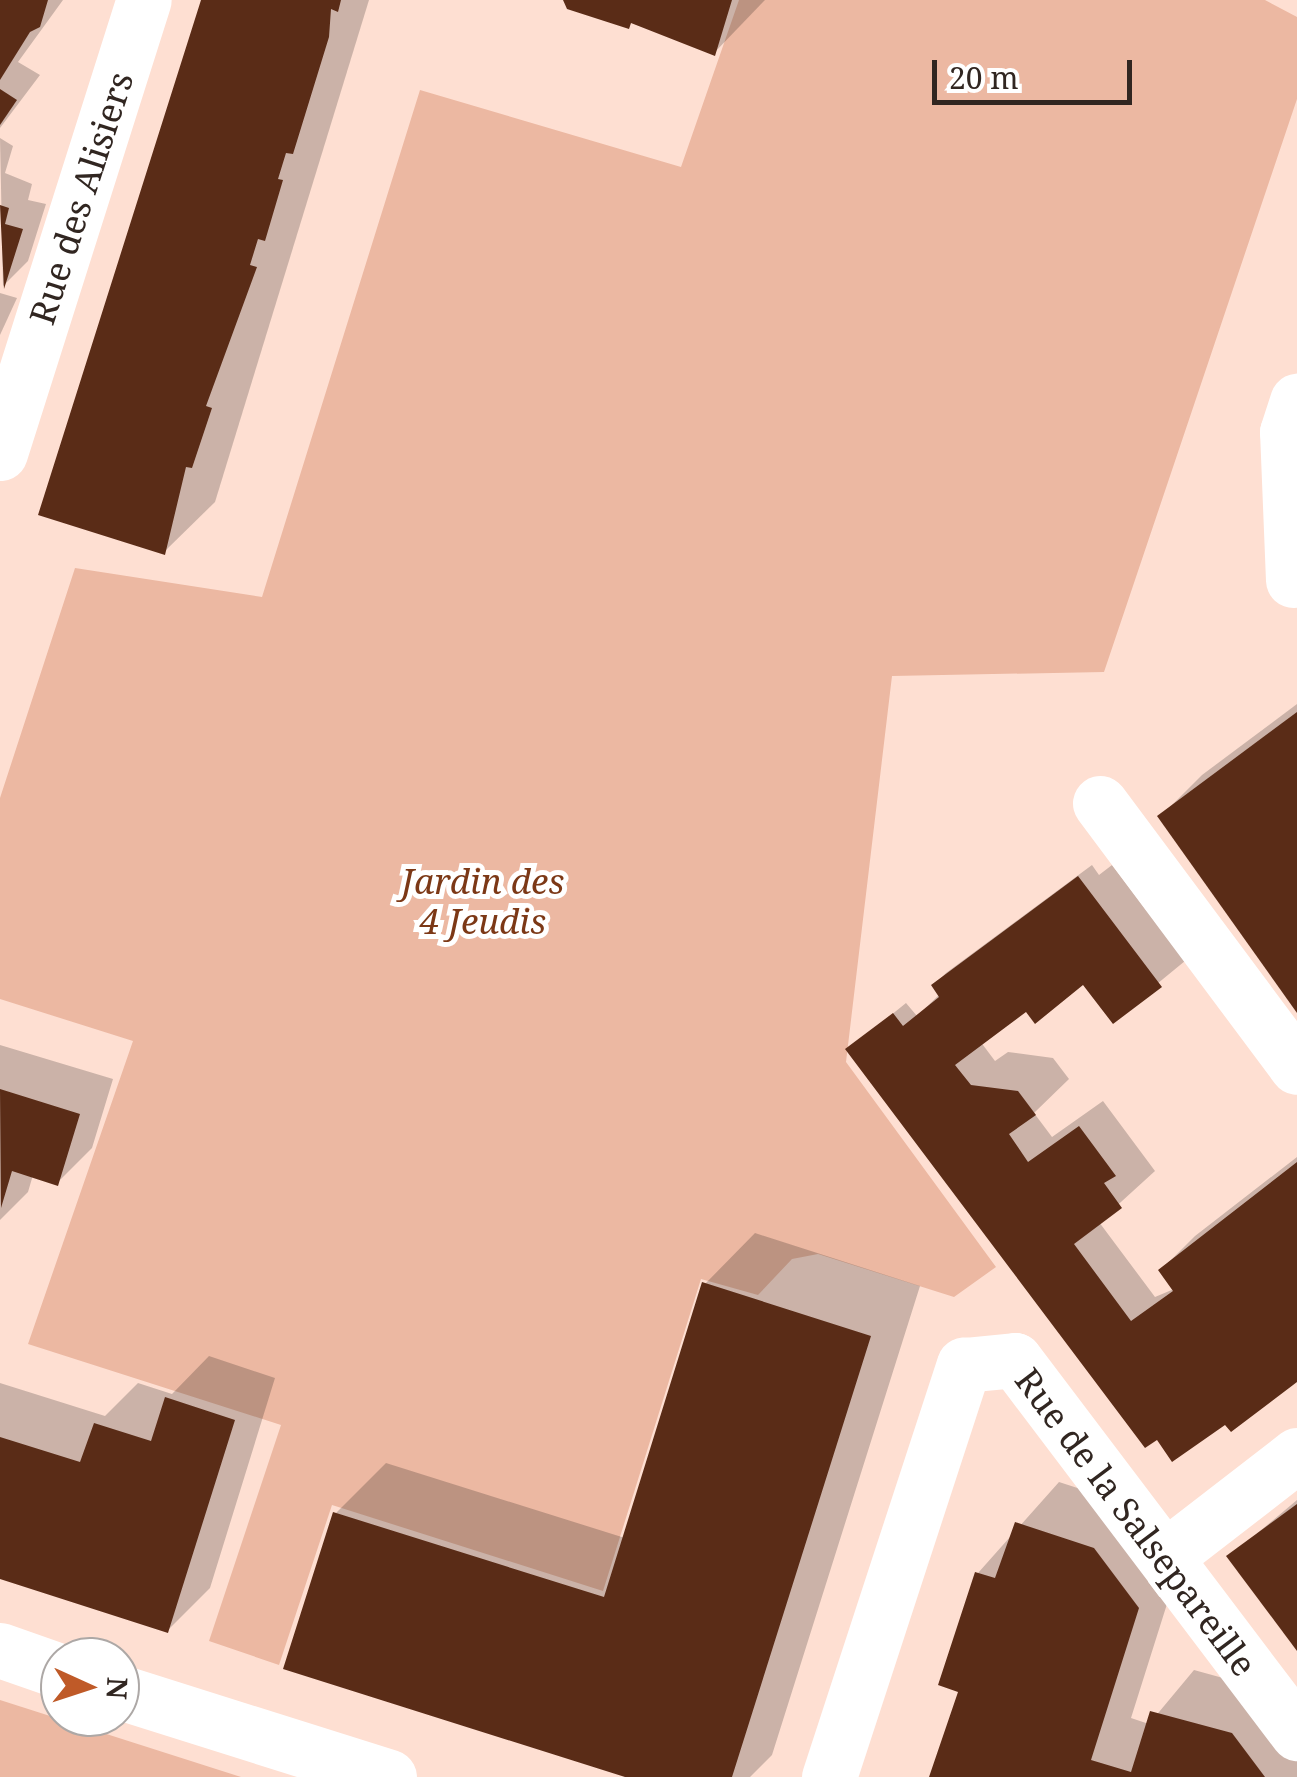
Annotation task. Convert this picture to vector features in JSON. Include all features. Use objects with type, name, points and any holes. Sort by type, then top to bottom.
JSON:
[{"type":"street","name":"Rue des Alisiers","points":[[0,452],[144,0]]},
{"type":"street","points":[[1294,580],[1287,432],[1297,401]]},
{"type":"street","points":[[1100,803],[1297,1066]]},
{"type":"street","name":"Rue de la Salsepareille","points":[[829,1777],[964,1364],[1016,1360],[1297,1733]]},
{"type":"street","points":[[1165,1557],[1297,1455]]},
{"type":"street","points":[[0,1650],[40,1664]]},
{"type":"street","points":[[140,1698],[388,1777]]},
{"type":"green space","name":"Jardin des 4 Jeudis","points":[[739,0],[1265,0],[1297,17],[1297,99],[1104,672],[892,676],[846,1062],[996,1267],[954,1297],[818,1254],[792,1259],[758,1295],[701,1279],[603,1591],[332,1505],[279,1665],[209,1641],[281,1425],[28,1344],[133,1041],[0,999],[0,798],[75,568],[262,597],[420,90],[681,167]]},
{"type":"green space","points":[[0,1700],[40,1713],[40,1737],[116,1737],[241,1777],[0,1777]]},
{"type":"building","points":[[0,0],[48,0],[40,27],[30,32],[0,80]]},
{"type":"building","points":[[201,0],[341,0],[338,12],[331,9],[329,37],[293,154],[286,153],[278,179],[283,180],[265,241],[258,239],[250,265],[257,267],[206,406],[212,408],[192,468],[186,467],[165,555],[38,515]]},
{"type":"building","points":[[563,0],[732,0],[715,56],[631,23],[629,29],[567,9]]},
{"type":"building","points":[[0,89],[17,100],[0,125]]},
{"type":"building","points":[[0,205],[9,208],[5,224],[23,229],[4,289]]},
{"type":"building","points":[[1297,712],[1297,1013],[1157,816]]},
{"type":"building","points":[[1078,876],[1162,987],[1113,1024],[1083,985],[1035,1024],[1026,1012],[955,1065],[971,1085],[1018,1091],[1036,1115],[1009,1134],[1028,1162],[1079,1126],[1116,1176],[1104,1183],[1122,1208],[1074,1244],[1131,1321],[1173,1291],[1158,1270],[1297,1162],[1297,1382],[1231,1432],[1225,1425],[1172,1462],[1157,1440],[1145,1448],[845,1049],[893,1013],[903,1026],[939,997],[931,985]]},
{"type":"building","points":[[0,1089],[80,1114],[58,1186],[12,1171],[1,1208]]},
{"type":"building","points":[[702,1282],[871,1336],[732,1777],[625,1777],[283,1669],[333,1512],[604,1597]]},
{"type":"building","points":[[165,1397],[235,1420],[168,1633],[0,1579],[0,1437],[80,1462],[94,1423],[151,1441]]},
{"type":"building","points":[[1297,1504],[1297,1651],[1226,1556]]},
{"type":"building","points":[[1015,1522],[1094,1548],[1139,1608],[1091,1760],[1131,1772],[1150,1711],[1232,1733],[1265,1777],[929,1777],[958,1692],[938,1685],[975,1572],[995,1578]]}]
